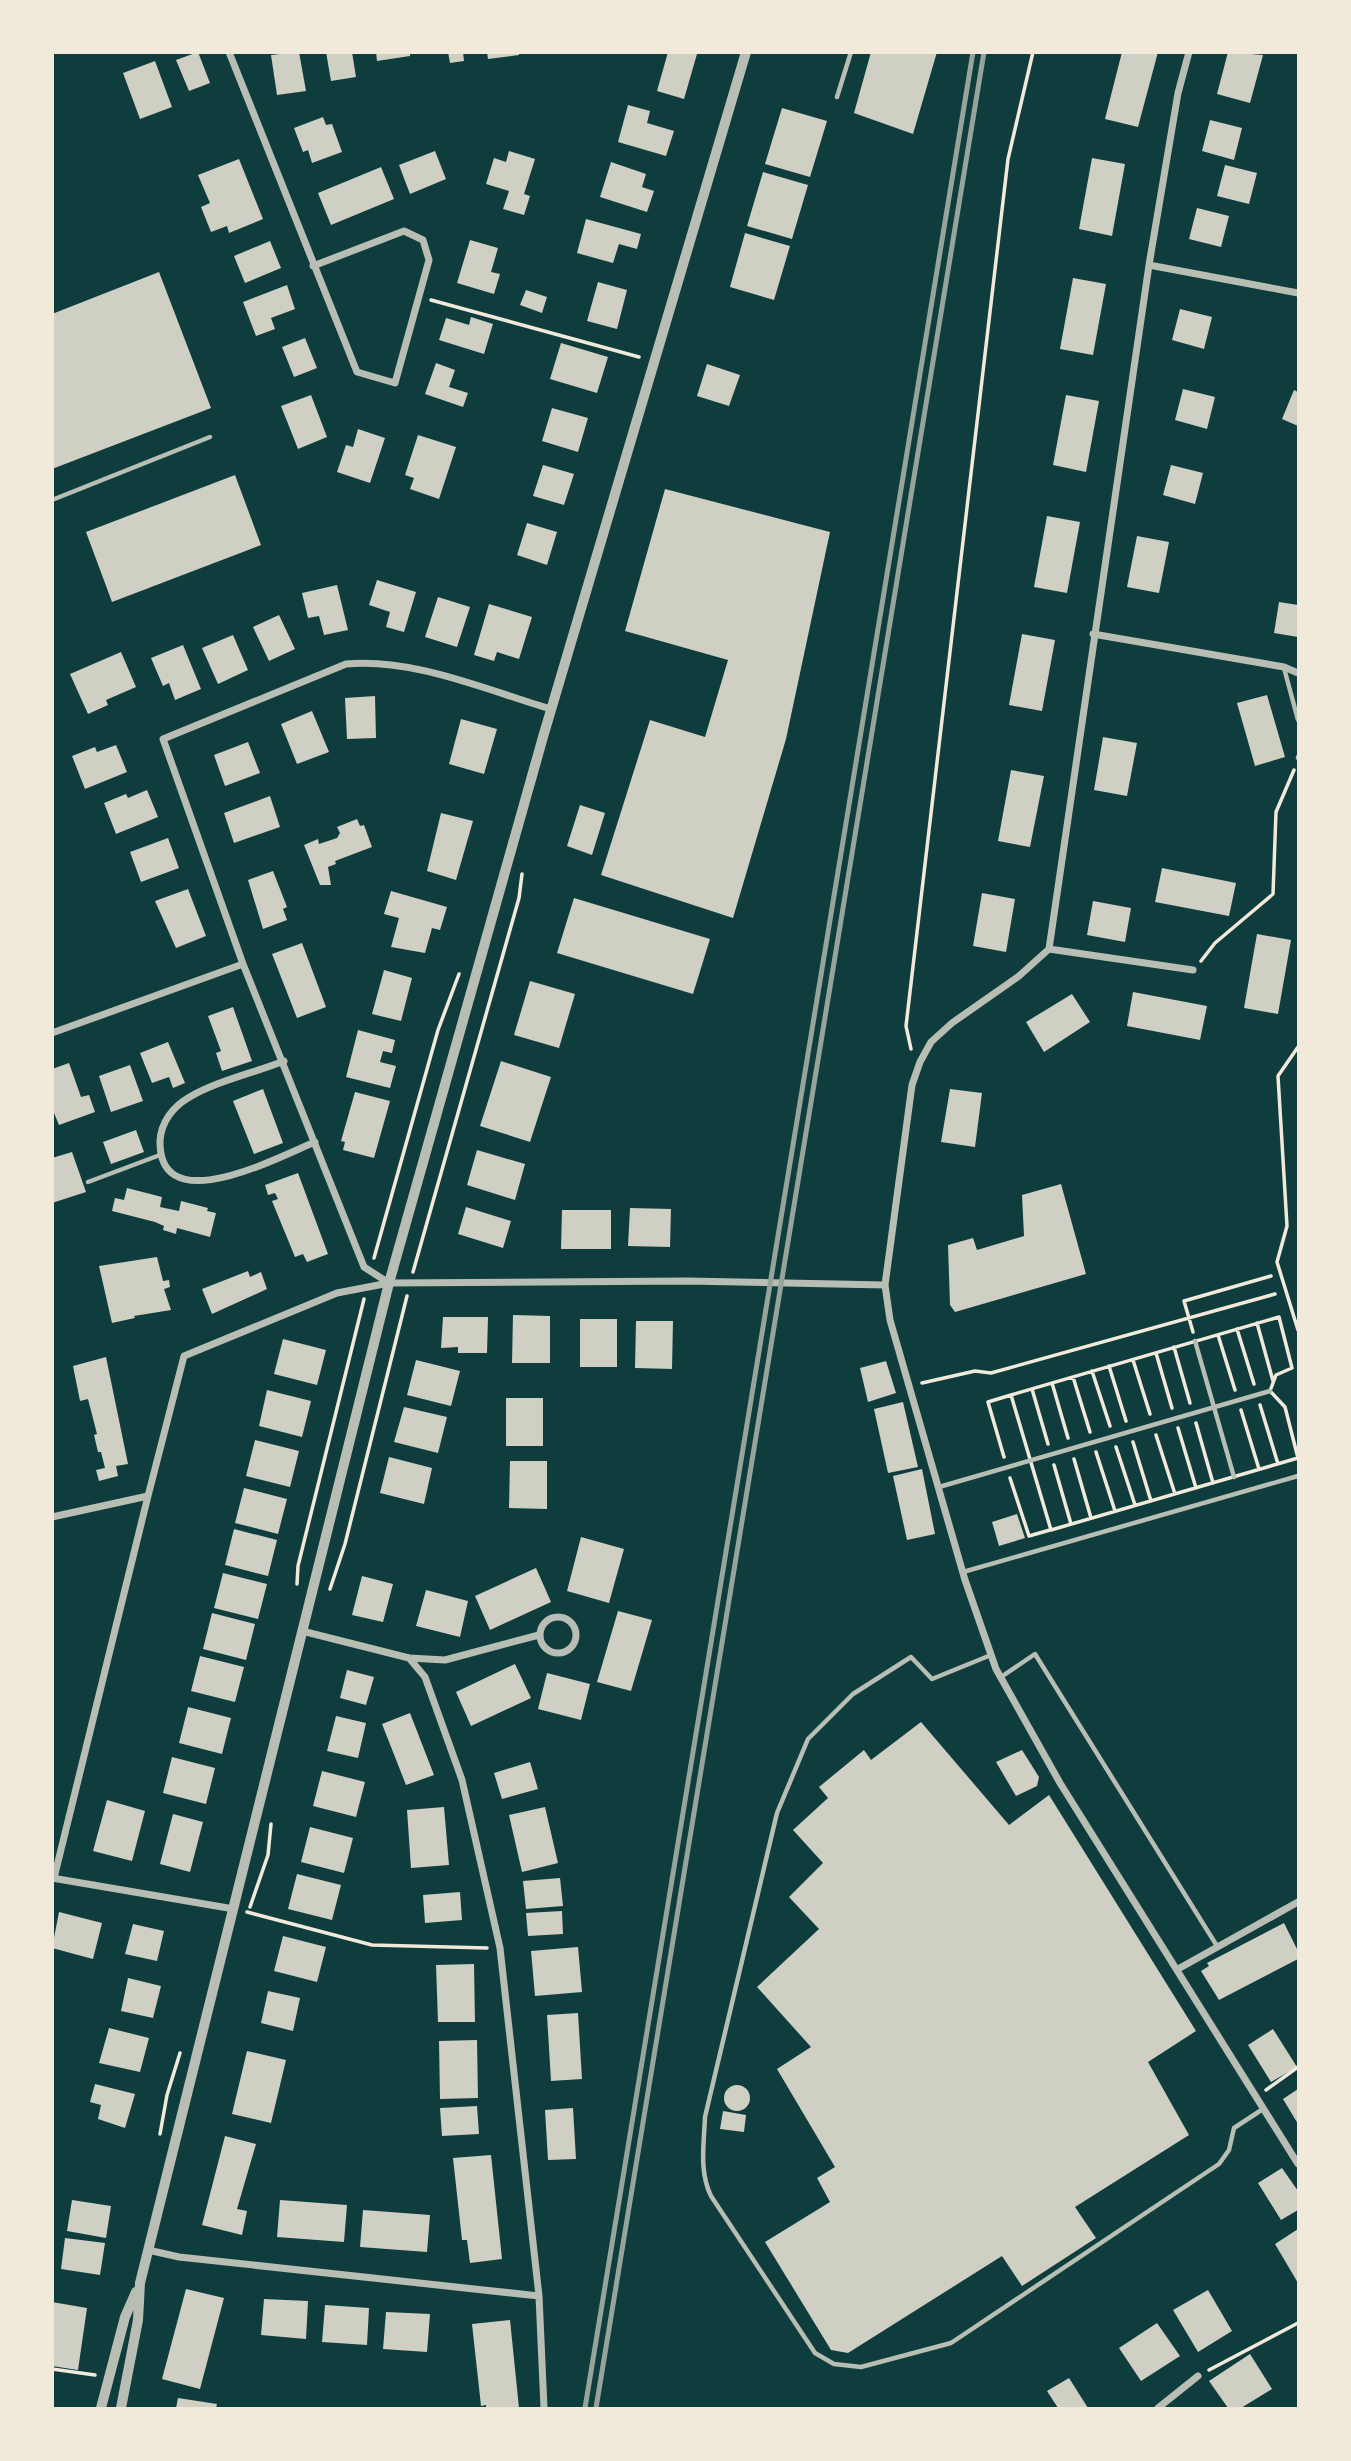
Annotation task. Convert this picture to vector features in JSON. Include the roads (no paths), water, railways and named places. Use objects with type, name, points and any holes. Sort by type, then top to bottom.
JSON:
[{"type":"street","points":[[229,52],[313,266],[357,372],[395,383],[429,260],[423,240],[404,231],[313,266]]},
{"type":"street","points":[[121,2409],[148,2250],[389,1283],[551,709],[746,52]]},
{"type":"street","points":[[1189,52],[1178,93],[1149,265],[1093,634],[1057,910],[1049,949],[1019,976],[952,1023],[931,1042],[920,1062],[912,1085],[885,1285],[890,1320],[963,1572],[1000,1677],[1060,1783],[1298,2164]]},
{"type":"street","points":[[1149,265],[1298,293]]},
{"type":"street","points":[[1093,634],[1284,667],[1298,673]]},
{"type":"street","points":[[389,1283],[364,1267],[284,1061],[243,964],[163,739],[346,664],[377,661],[404,666],[551,709]]},
{"type":"street","points":[[1049,949],[1193,970]]},
{"type":"street","points":[[52,1033],[243,964]]},
{"type":"street","points":[[284,1061],[189,1097],[169,1114],[160,1136],[160,1155],[171,1172],[192,1182],[220,1181],[316,1142]]},
{"type":"street","points":[[234,1909],[53,1878],[184,1356],[337,1293],[389,1283],[687,1281],[885,1285]]},
{"type":"street","points":[[52,1517],[148,1496]]},
{"type":"street","points":[[555,1616],[571,1620],[578,1633],[573,1648],[561,1655],[544,1648],[539,1634],[544,1622],[555,1616]]},
{"type":"street","points":[[302,1631],[409,1658],[445,1660],[539,1634]]},
{"type":"street","points":[[409,1658],[425,1677],[462,1780],[500,1948],[539,2296],[544,2409]]},
{"type":"street","points":[[1178,1969],[1298,1902]]},
{"type":"street","points":[[148,2250],[179,2257],[539,2296]]},
{"type":"street","points":[[101,2409],[125,2316],[141,2283]]},
{"type":"street","points":[[1158,2409],[1198,2376]]},
{"type":"lane","points":[[837,97],[851,52]]},
{"type":"lane","points":[[52,500],[210,437]]},
{"type":"lane","points":[[1284,667],[1298,720]]},
{"type":"lane","points":[[88,1182],[160,1155]]},
{"type":"lane","points":[[1195,1341],[1234,1477]]},
{"type":"lane","points":[[939,1487],[1270,1391]]},
{"type":"lane","points":[[963,1572],[1298,1476]]},
{"type":"lane","points":[[1000,1677],[1035,1654],[1217,1945]]},
{"type":"lane","points":[[991,1655],[932,1679],[911,1657],[853,1694],[808,1740],[777,1813],[705,2117],[705,2185],[711,2196],[815,2353],[834,2364],[861,2367],[951,2343],[1219,2164],[1230,2150],[1234,2128],[1264,2108]]},
{"type":"railway","points":[[585,2408],[973,52]]},
{"type":"railway","points":[[596,2408],[984,52]]}]
